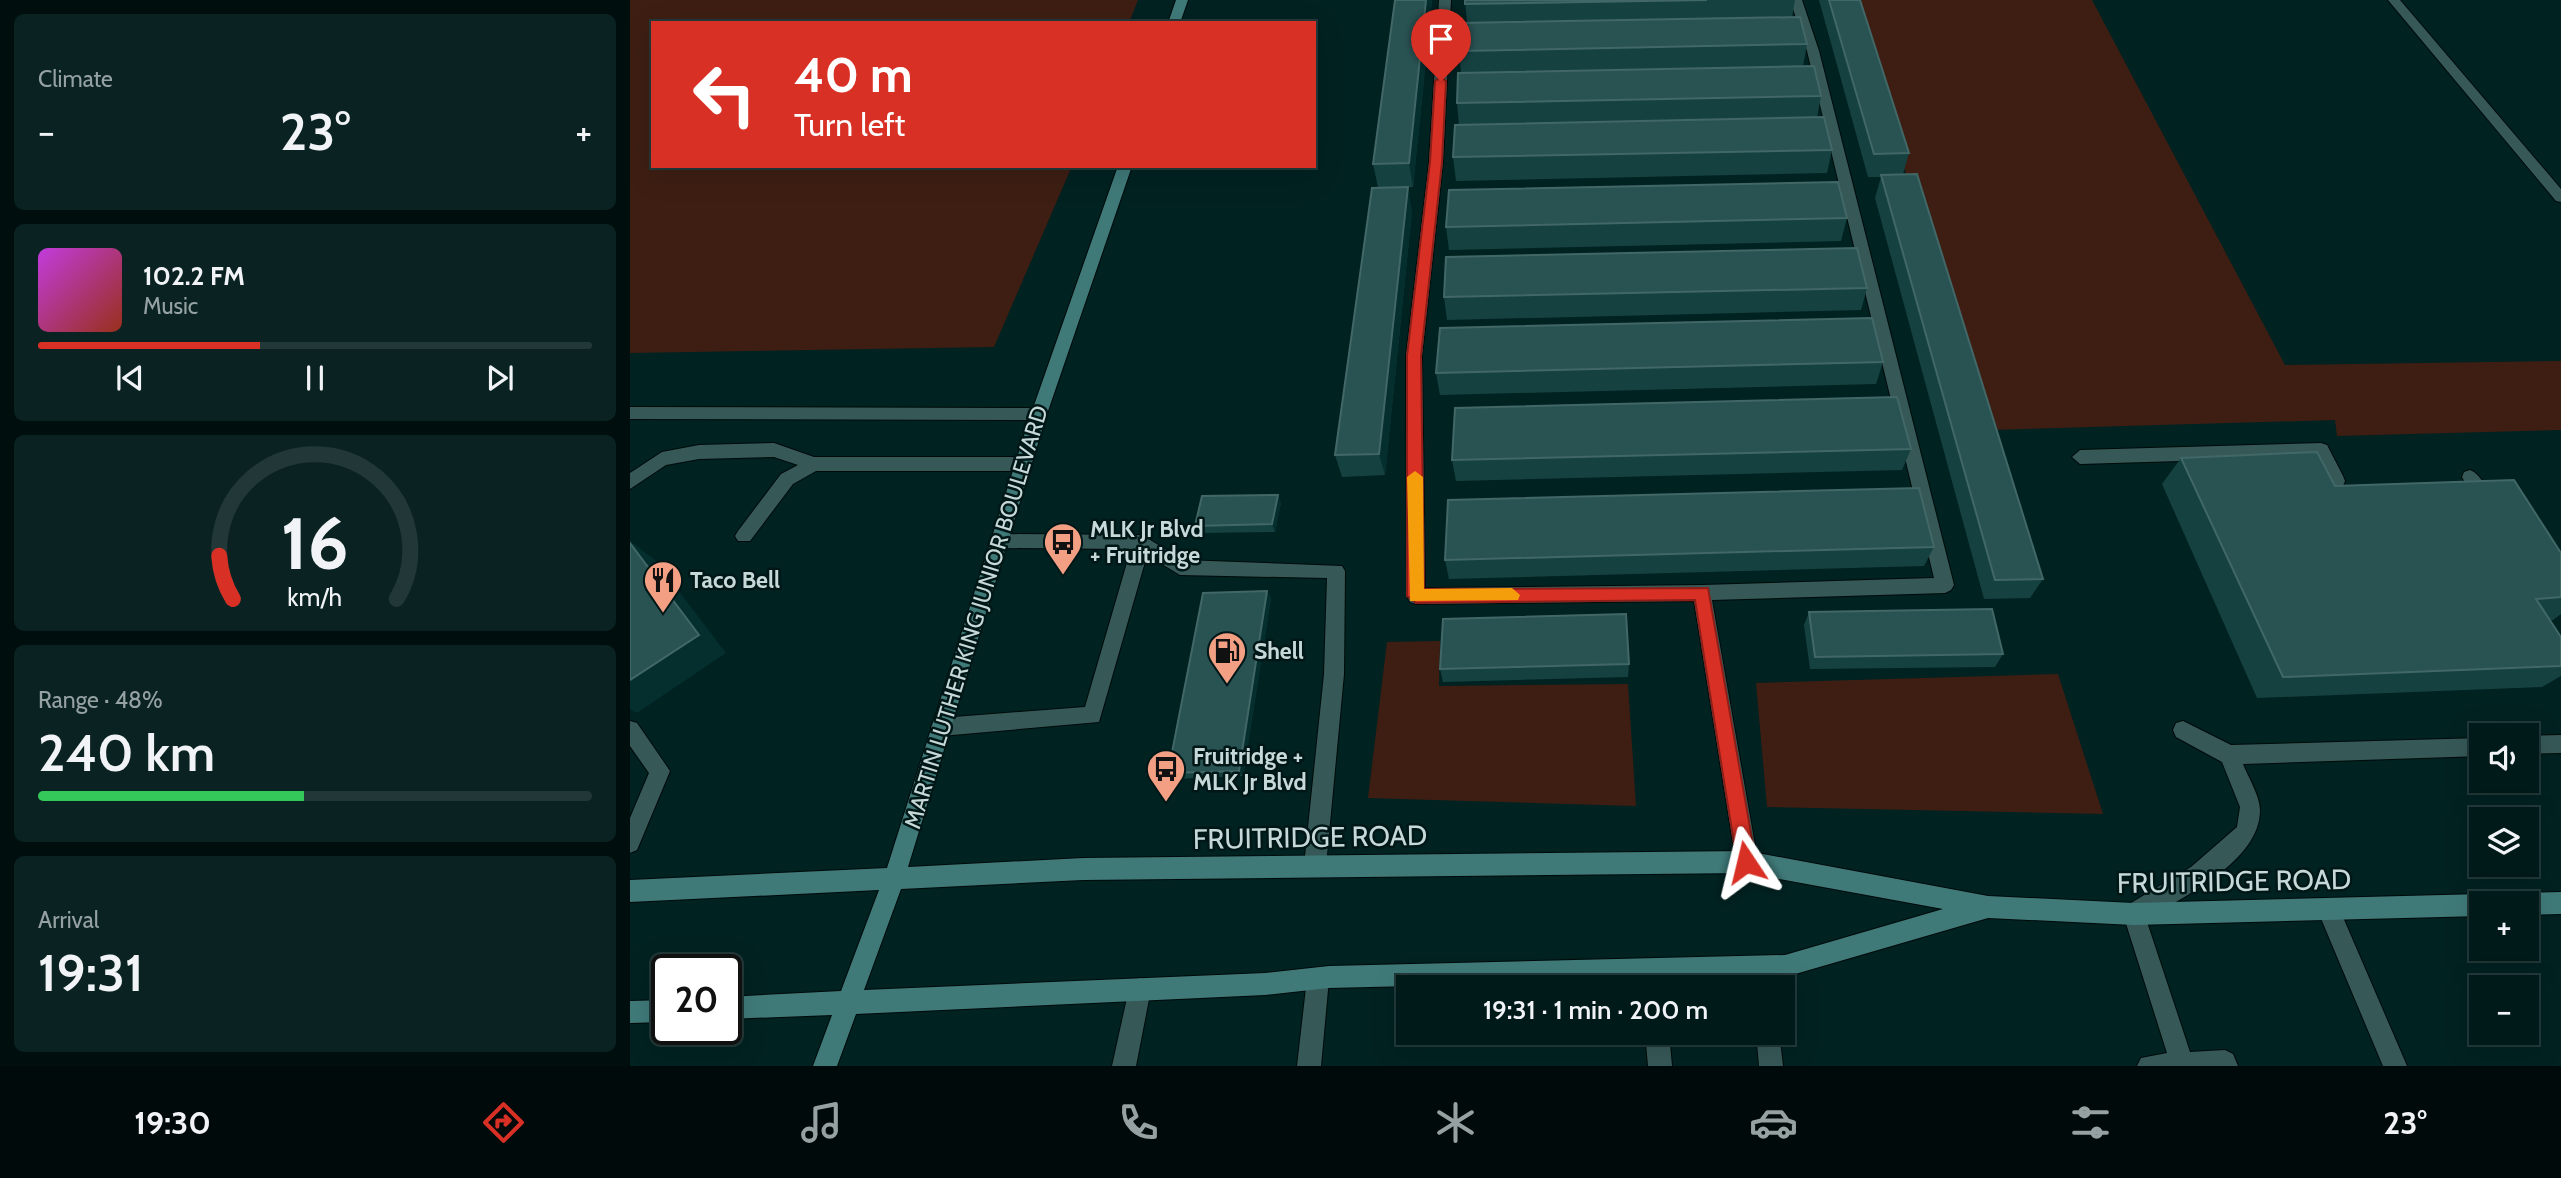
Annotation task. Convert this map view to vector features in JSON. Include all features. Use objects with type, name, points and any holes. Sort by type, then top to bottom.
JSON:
[{"type":"main road","points":[[1175,21],[1181,0]]},
{"type":"main road","name":"MARTIN LUTHER KING JUNIOR BOULEVARD","points":[[825,1066],[895,876],[1039,414],[1124,168]]},
{"type":"main road","name":"FRUITRIDGE ROAD","points":[[630,891],[895,876],[1083,869],[1746,862],[1988,907],[2134,914],[2469,905]]},
{"type":"main road","points":[[2539,904],[2561,903]]},
{"type":"main road","name":"FRUITRIDGE ROAD","points":[[1766,975],[1786,966],[1988,907]]},
{"type":"main road","name":"FRUITRIDGE ROAD","points":[[742,1007],[1318,979],[1396,979]]},
{"type":"main road","points":[[630,1012],[651,1011]]},
{"type":"street","points":[[1445,0],[1436,162],[1414,356],[1416,596],[1702,593],[1945,585],[1813,51],[1796,0]]},
{"type":"street","points":[[2394,0],[2561,198]]},
{"type":"street","points":[[630,413],[1039,414]]},
{"type":"street","points":[[630,482],[662,459],[699,452],[774,450],[814,464],[1024,464]]},
{"type":"street","points":[[2080,457],[2321,450],[2337,481]]},
{"type":"street","points":[[744,536],[787,479],[814,464]]},
{"type":"street","points":[[2470,477],[2492,511]]},
{"type":"street","points":[[1000,541],[1142,542],[1180,566],[1336,571],[1334,674],[1315,866]]},
{"type":"street","points":[[941,727],[1092,716],[1142,542]]},
{"type":"street","points":[[1702,593],[1746,862]]},
{"type":"street","points":[[630,730],[660,771],[630,843]]},
{"type":"street","points":[[2183,730],[2229,755],[2469,747]]},
{"type":"street","points":[[2539,745],[2561,744]]},
{"type":"street","points":[[2182,1065],[2134,914],[2199,875],[2234,846],[2246,831],[2250,807],[2229,755]]},
{"type":"street","points":[[2328,909],[2395,1066]]},
{"type":"street","points":[[1309,1066],[1318,979]]},
{"type":"street","points":[[1124,1066],[1140,989]]},
{"type":"street","points":[[1658,1045],[1660,1066]]},
{"type":"street","points":[[1769,1045],[1771,1066]]},
{"type":"street","points":[[2149,1066],[2225,1062],[2226,1066]]},
{"type":"shaded area","points":[[630,0],[1138,0],[1130,21],[651,21],[651,168],[1071,168],[994,347],[630,353]]},
{"type":"shaded area","points":[[1851,0],[2092,0],[2285,365],[2561,361],[2561,430],[2337,436],[2335,420],[1987,430]]},
{"type":"shaded area","points":[[1440,641],[1439,686],[1628,684],[1636,806],[1368,798],[1387,642]]},
{"type":"shaded area","points":[[2058,674],[2103,814],[1767,807],[1756,683]]},
{"type":"building","points":[[1395,0],[1426,0],[1409,163],[1373,164]]},
{"type":"building","points":[[1465,0],[1707,0],[1465,4]]},
{"type":"building","points":[[1829,0],[1860,0],[1909,153],[1874,154]]},
{"type":"building","points":[[1800,17],[1807,44],[1459,51],[1460,23]]},
{"type":"building","points":[[1814,66],[1821,96],[1457,103],[1458,73]]},
{"type":"building","points":[[1824,117],[1832,150],[1453,157],[1455,125]]},
{"type":"building","points":[[1917,174],[2043,579],[1995,580],[1881,175]]},
{"type":"building","points":[[1838,182],[1847,218],[1446,227],[1449,190]]},
{"type":"building","points":[[1408,187],[1379,454],[1335,455],[1372,188]]},
{"type":"building","points":[[1857,248],[1867,288],[1444,297],[1446,257]]},
{"type":"building","points":[[1872,318],[1883,362],[1436,373],[1440,328]]},
{"type":"building","points":[[1897,397],[1911,449],[1452,460],[1455,408]]},
{"type":"building","points":[[2317,452],[2335,486],[2514,480],[2561,553],[2561,597],[2536,599],[2561,637],[2561,666],[2283,677],[2181,458]]},
{"type":"building","points":[[1919,488],[1934,547],[1445,560],[1448,500]]},
{"type":"building","points":[[1278,495],[1272,524],[1195,526],[1202,496]]},
{"type":"building","points":[[630,543],[699,635],[630,680]]},
{"type":"building","points":[[1267,591],[1239,771],[1168,773],[1203,593]]},
{"type":"building","points":[[1992,609],[2003,654],[1815,657],[1809,612]]},
{"type":"building","points":[[1626,614],[1629,664],[1440,669],[1443,619]]},
{"type":"slow traffic","points":[[1415,477],[1416,596],[1512,595]]},
{"type":"place","name":"MLK Jr Blvd + Fruitridge","points":[[1063,576]]},
{"type":"place","name":"Taco Bell","points":[[663,614]]},
{"type":"place","name":"Shell","points":[[1227,685]]},
{"type":"place","name":"Fruitridge + MLK Jr Blvd","points":[[1166,803]]},
{"type":"route","points":[[1441,81],[1436,162],[1414,356],[1416,596],[1702,593],[1746,862]]}]
